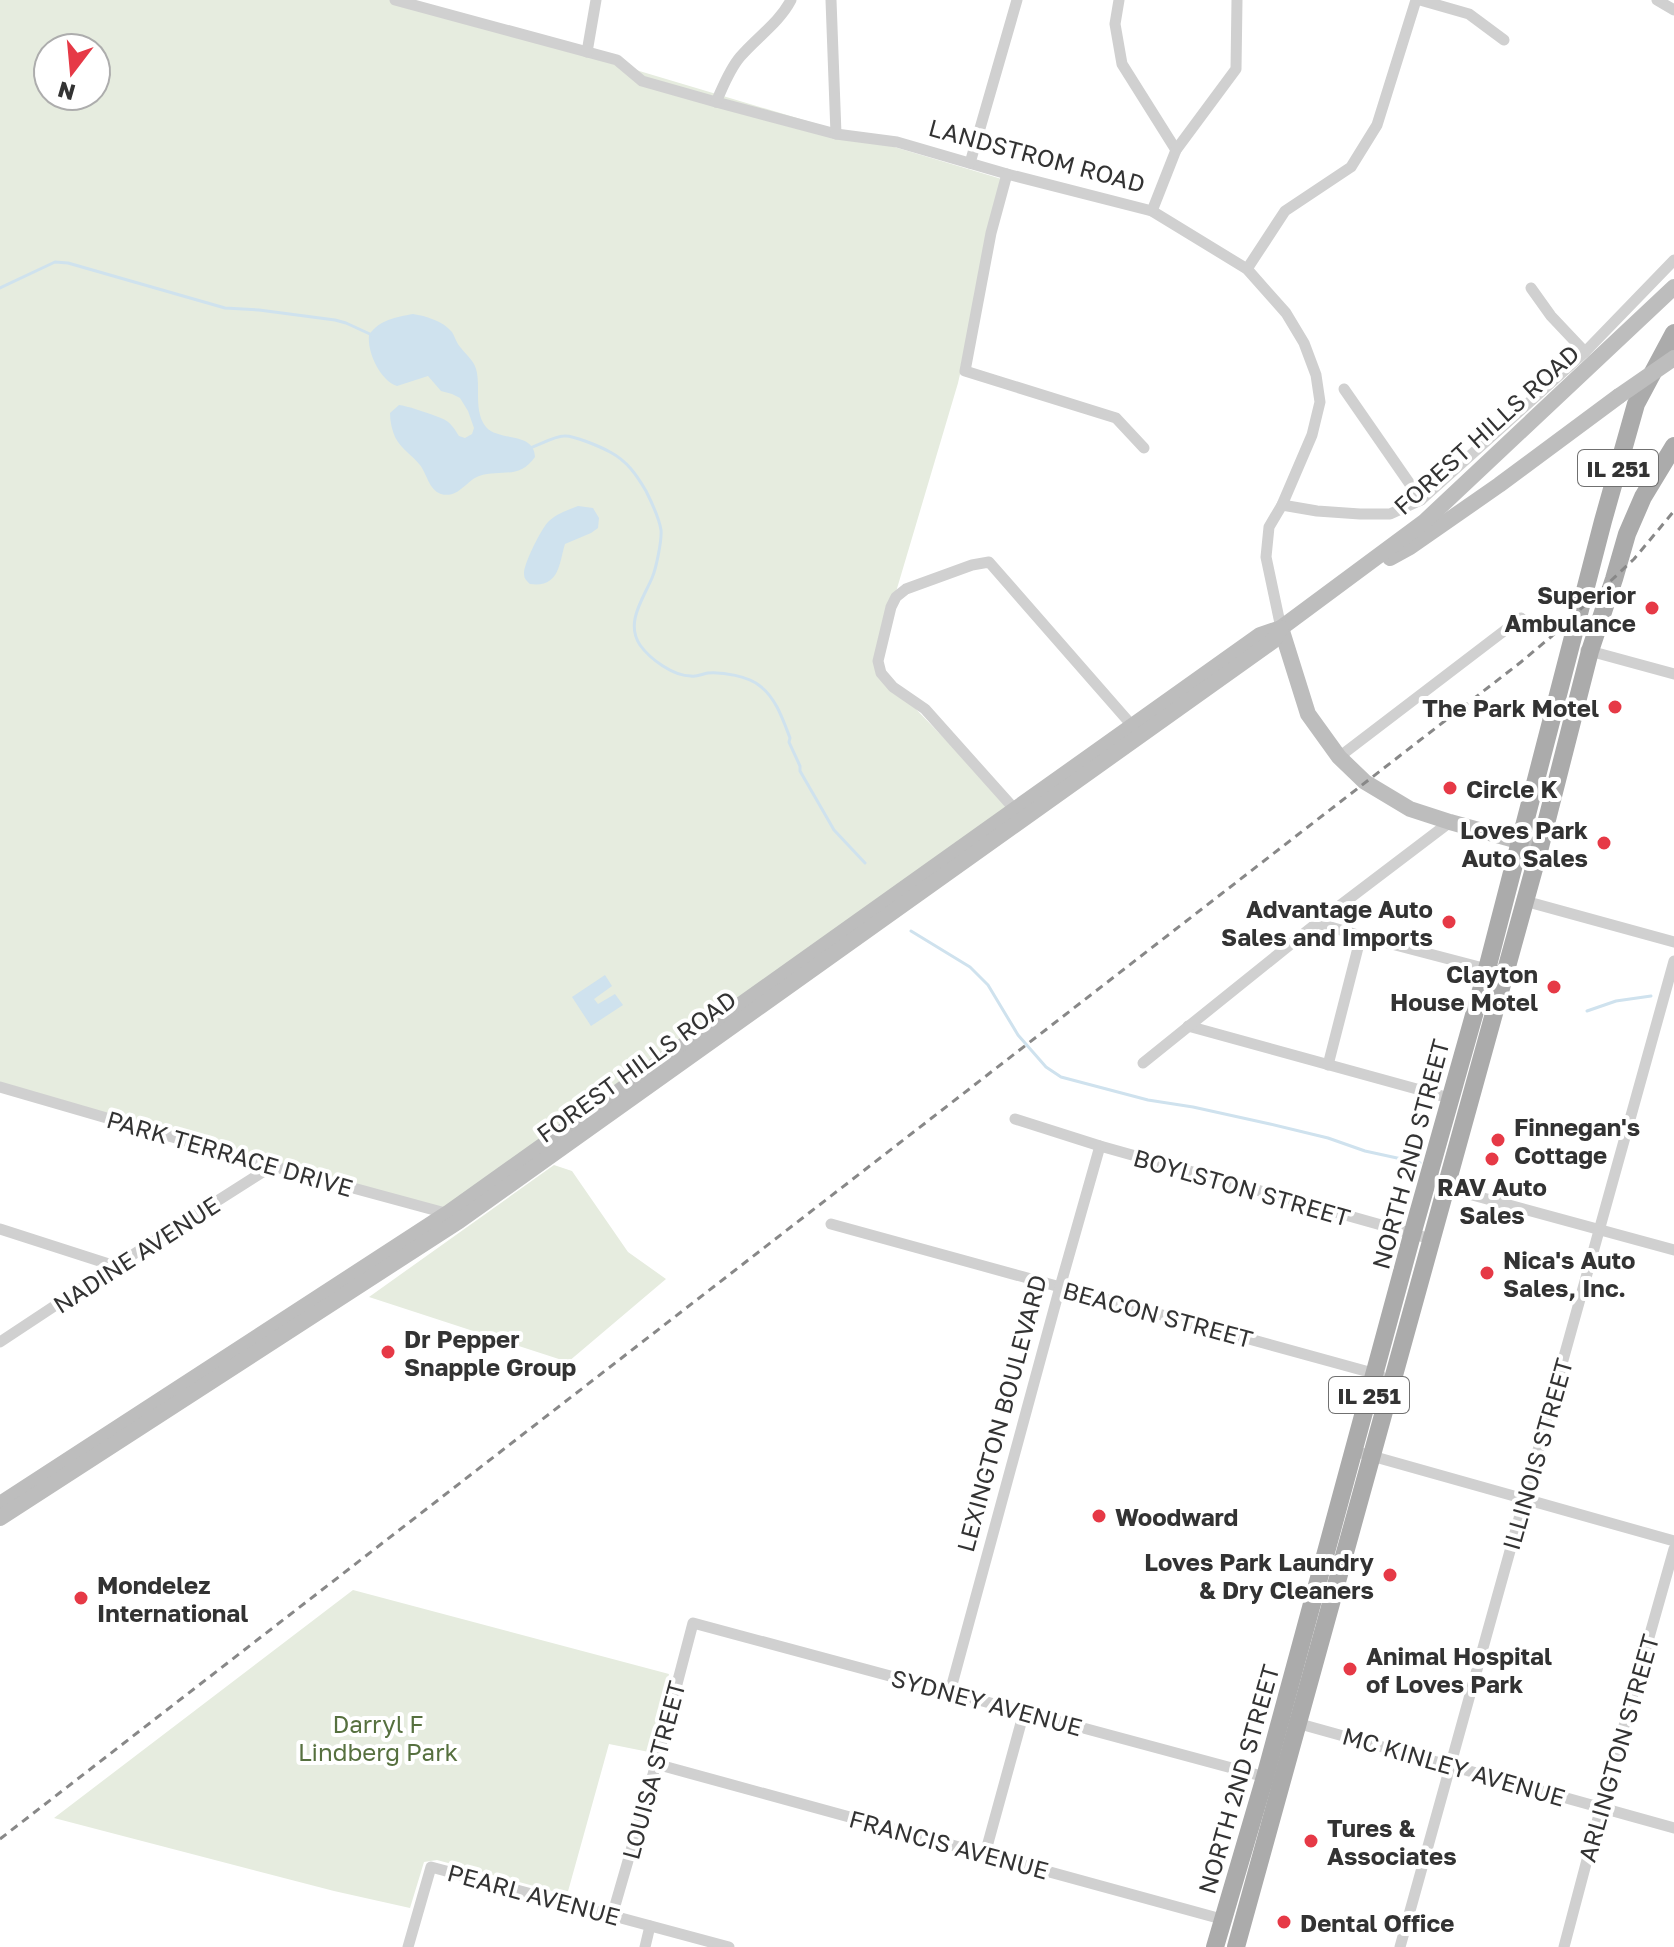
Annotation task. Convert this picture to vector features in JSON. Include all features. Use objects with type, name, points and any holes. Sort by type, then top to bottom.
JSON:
[{"type":"main road","name":"NORTH 2ND STREET","points":[[1215,1947],[1232,1922],[1384,1376],[1431,1239],[1469,1104],[1521,842],[1636,404],[1674,333]]},
{"type":"main road","name":"NORTH 2ND STREET","points":[[1384,1376],[1412,1235],[1450,1099],[1495,970],[1525,901],[1590,651],[1627,534],[1643,497],[1674,446]]},
{"type":"main road","name":"NORTH 2ND STREET","points":[[1232,1922],[1236,1947]]},
{"type":"street","name":"LANDSTROM ROAD","points":[[395,0],[617,60],[642,81],[716,102],[836,134],[897,142],[1152,211],[1247,269],[1286,313],[1304,343],[1316,375],[1320,402],[1312,435],[1282,505],[1269,527],[1266,557],[1281,628],[1308,714],[1339,757],[1365,782],[1410,809],[1450,822]]},
{"type":"street","points":[[587,52],[596,0]]},
{"type":"street","points":[[716,102],[740,56],[777,21],[791,0]]},
{"type":"street","points":[[831,0],[836,134]]},
{"type":"street","points":[[970,163],[1017,0]]},
{"type":"street","points":[[1119,0],[1115,24],[1122,64],[1176,150]]},
{"type":"street","points":[[1152,211],[1176,150],[1236,69],[1237,0]]},
{"type":"street","points":[[1247,269],[1285,211],[1351,167],[1377,125],[1418,0],[1469,14],[1504,40]]},
{"type":"street","points":[[1657,0],[1674,10]]},
{"type":"street","points":[[1007,174],[991,233],[965,371],[1116,418],[1144,448]]},
{"type":"street","points":[[1282,505],[1317,511],[1390,514],[1421,500],[1585,352],[1674,260]]},
{"type":"street","name":"FOREST HILLS ROAD","points":[[0,1518],[133,1426],[454,1217],[1137,732],[1260,635],[1281,628],[1424,522],[1674,287]]},
{"type":"street","points":[[1531,288],[1551,316],[1585,352]]},
{"type":"street","name":"FOREST HILLS ROAD","points":[[1322,596],[1410,547],[1674,358]]},
{"type":"street","points":[[1344,389],[1421,500]]},
{"type":"street","points":[[1020,815],[925,709],[893,687],[881,673],[878,661],[891,607],[896,597],[906,589],[972,565],[989,562],[1137,732]]},
{"type":"street","points":[[1339,757],[1521,618]]},
{"type":"street","points":[[1571,645],[1674,674]]},
{"type":"street","points":[[1143,1063],[1317,923],[1450,822],[1540,847]]},
{"type":"street","points":[[1525,901],[1674,942]]},
{"type":"street","points":[[1317,923],[1495,970]]},
{"type":"street","points":[[1328,1065],[1361,936]]},
{"type":"street","name":"ILLINOIS STREET","points":[[1400,1947],[1602,1230],[1674,961]]},
{"type":"street","points":[[1188,1026],[1469,1104]]},
{"type":"street","name":"PARK TERRACE DRIVE","points":[[0,1087],[454,1217]]},
{"type":"street","name":"BOYLSTON STREET","points":[[1015,1119],[1431,1239]]},
{"type":"street","name":"LEXINGTON BOULEVARD","points":[[950,1692],[1100,1146]]},
{"type":"street","name":"NADINE AVENUE","points":[[0,1342],[272,1166]]},
{"type":"street","points":[[1427,1182],[1674,1250]]},
{"type":"street","name":"BEACON STREET","points":[[831,1224],[1384,1376]]},
{"type":"street","points":[[0,1229],[115,1266]]},
{"type":"street","name":"FOREST HILLS ROAD","points":[[0,1504],[133,1426]]},
{"type":"street","points":[[1362,1454],[1674,1541]]},
{"type":"street","name":"ARLINGTON STREET","points":[[1564,1947],[1674,1549]]},
{"type":"street","name":"SYDNEY AVENUE","points":[[693,1623],[1273,1779]]},
{"type":"street","name":"LOUISA STREET","points":[[612,1916],[693,1623]]},
{"type":"street","points":[[985,1854],[1024,1712]]},
{"type":"street","name":"MC KINLEY AVENUE","points":[[1289,1720],[1674,1828]]},
{"type":"street","name":"FRANCIS AVENUE","points":[[656,1764],[1232,1922]]},
{"type":"street","name":"PEARL AVENUE","points":[[408,1947],[431,1867],[729,1947]]},
{"type":"street","points":[[645,1947],[650,1926]]},
{"type":"green space","points":[[0,0],[390,0],[1005,180],[958,383],[874,666],[1011,807],[444,1210],[0,1087]]},
{"type":"green space","points":[[554,1165],[572,1171],[628,1252],[666,1279],[568,1362],[369,1297]]},
{"type":"green space","name":"Darryl F Lindberg Park","points":[[353,1590],[669,1674],[649,1752],[609,1744],[567,1895],[437,1860],[424,1862],[410,1908],[54,1818]]},
{"type":"water","points":[[413,314],[434,320],[452,332],[476,369],[482,421],[492,432],[529,443],[535,457],[529,464],[516,471],[479,476],[452,494],[441,494],[434,489],[420,465],[395,437],[390,413],[399,405],[423,411],[445,420],[459,436],[465,438],[472,434],[474,428],[468,411],[460,398],[441,391],[428,376],[397,386],[391,383],[376,365],[369,342],[369,335],[383,323]]},
{"type":"water","points":[[578,506],[593,508],[599,518],[598,528],[565,544],[553,578],[540,584],[530,584],[524,577],[525,568],[542,530],[556,516]]},
{"type":"water","points":[[605,975],[612,986],[594,999],[598,1004],[615,994],[623,1005],[591,1026],[572,997]]},
{"type":"waterway","points":[[0,288],[55,262],[68,263],[225,308],[335,320],[372,335]]},
{"type":"waterway","points":[[530,448],[556,437],[568,436],[610,452],[631,468],[648,496],[661,530],[655,568],[635,620],[634,628],[640,645],[656,661],[677,673],[693,676],[708,673],[735,675],[766,691],[782,717],[800,771],[834,830],[865,863]]},
{"type":"waterway","points":[[911,931],[970,967],[988,985],[1018,1035],[1046,1067],[1061,1077],[1148,1100],[1270,1124],[1420,1163]]},
{"type":"waterway","points":[[1587,1011],[1616,1001],[1651,996]]},
{"type":"railway","points":[[0,1839],[1521,662],[1634,559],[1674,511]]},
{"type":"place","name":"Superior Ambulance","points":[[1652,608]]},
{"type":"place","name":"The Park Motel","points":[[1615,707]]},
{"type":"place","name":"Circle K","points":[[1450,788]]},
{"type":"place","name":"Loves Park Auto Sales","points":[[1604,843]]},
{"type":"place","name":"Advantage Auto Sales and Imports","points":[[1449,922]]},
{"type":"place","name":"Clayton House Motel","points":[[1554,987]]},
{"type":"place","name":"Finnegan's Cottage","points":[[1498,1140]]},
{"type":"place","name":"RAV Auto Sales","points":[[1492,1159]]},
{"type":"place","name":"Nica's Auto Sales, Inc.","points":[[1487,1273]]},
{"type":"place","name":"Dr Pepper Snapple Group","points":[[388,1352]]},
{"type":"place","name":"Woodward","points":[[1099,1516]]},
{"type":"place","name":"Loves Park Laundry & Dry Cleaners","points":[[1390,1575]]},
{"type":"place","name":"Mondelez International","points":[[81,1598]]},
{"type":"place","name":"Animal Hospital of Loves Park","points":[[1350,1669]]},
{"type":"place","name":"Tures & Associates","points":[[1311,1841]]},
{"type":"place","name":"Dental Office","points":[[1284,1922]]}]
